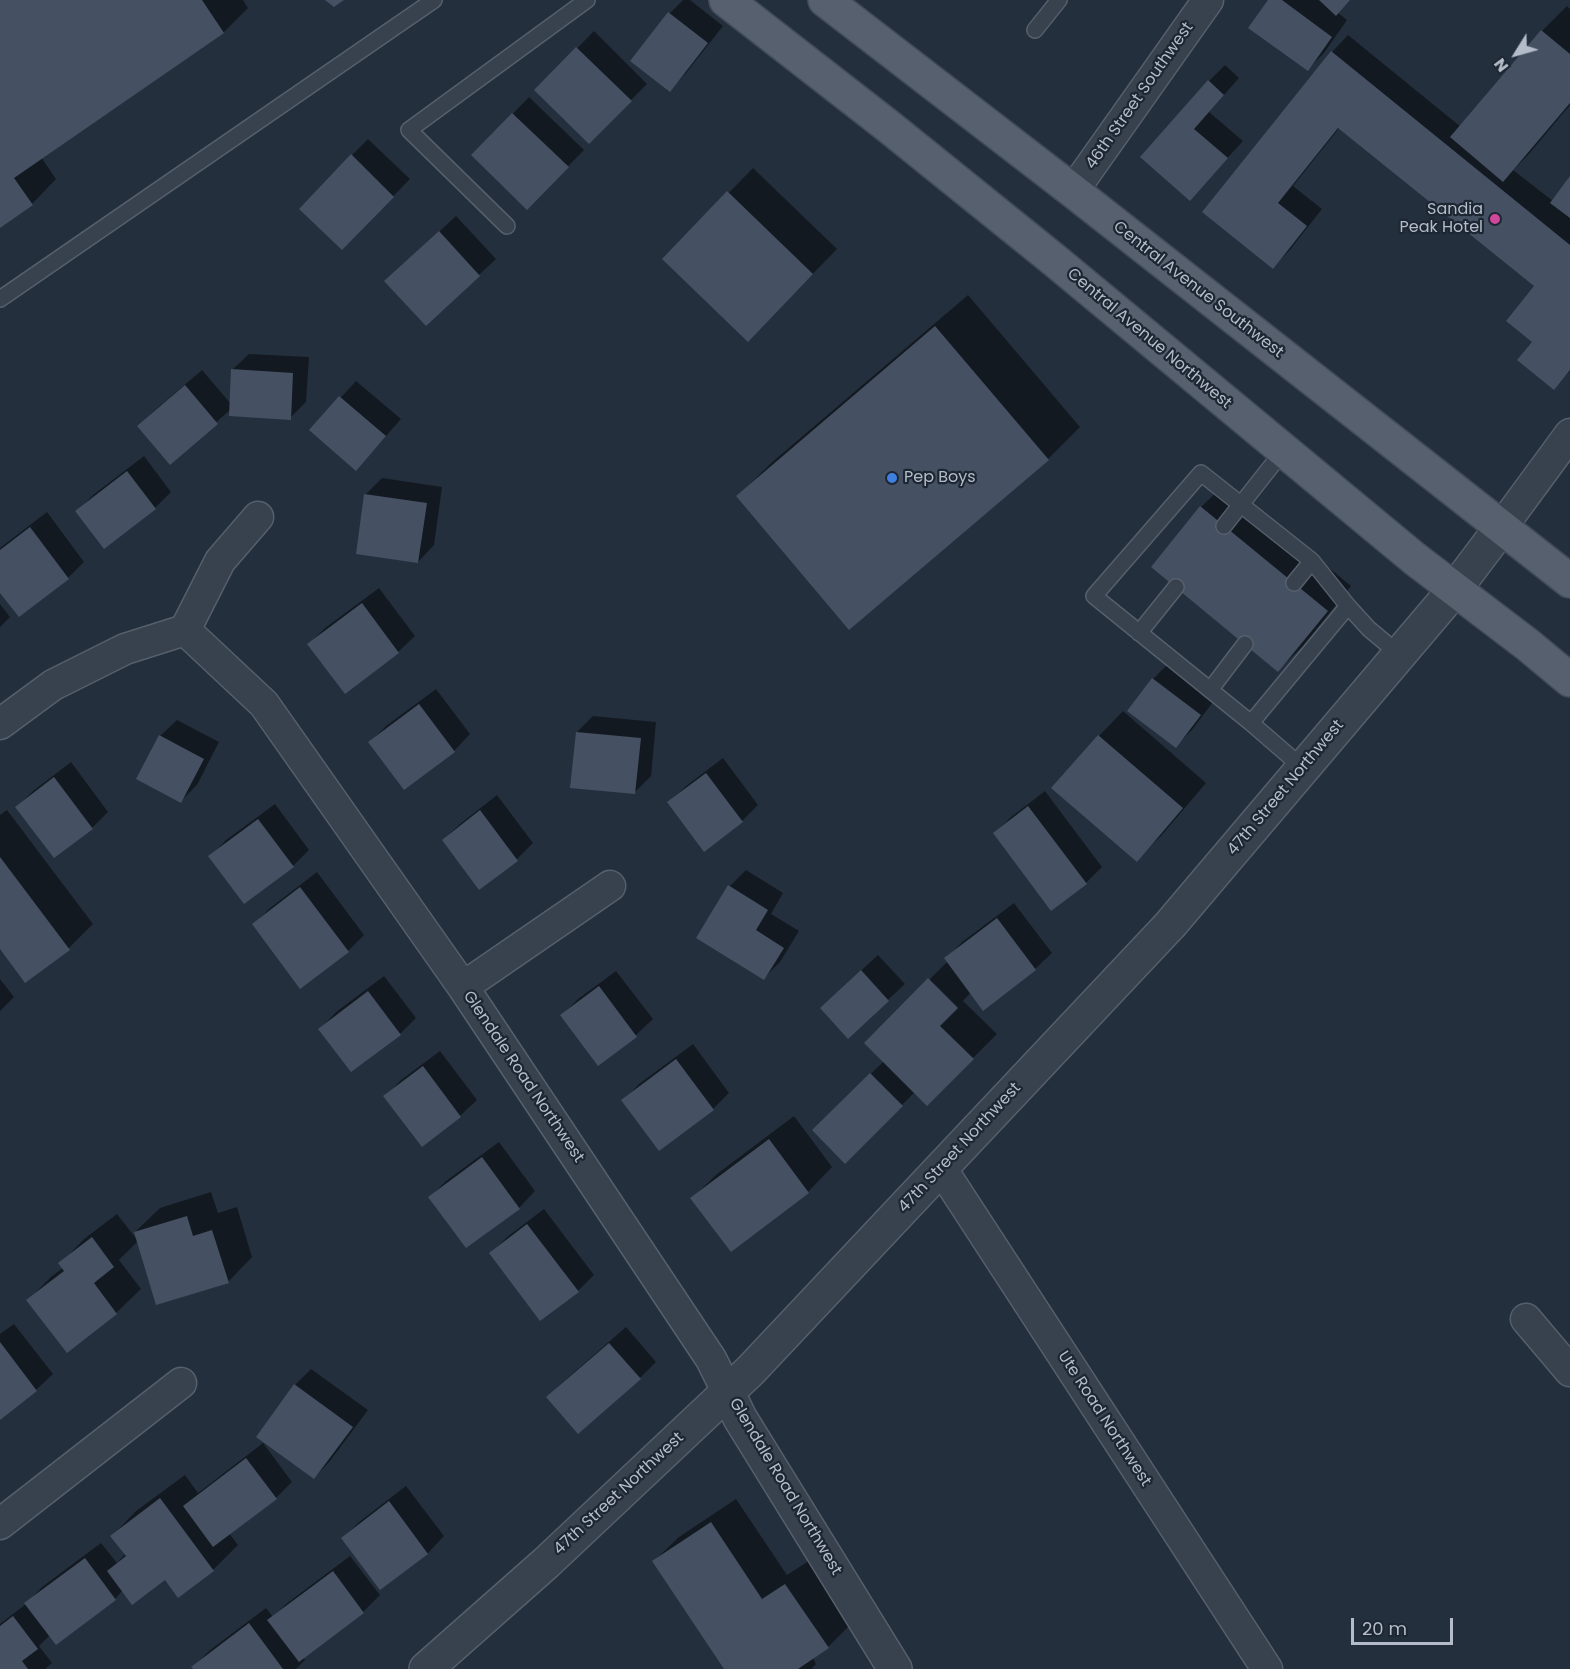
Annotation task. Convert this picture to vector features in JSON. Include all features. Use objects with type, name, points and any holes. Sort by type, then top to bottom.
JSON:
[{"type":"main road","name":"Central Avenue Northwest","points":[[726,0],[907,141],[1415,559],[1570,680]]},
{"type":"main road","name":"Central Avenue Southwest","points":[[825,0],[1073,191],[1570,581]]},
{"type":"street","name":"46th Street Southwest","points":[[1073,191],[1208,0]]},
{"type":"street","points":[[1501,528],[1570,434]]},
{"type":"street","points":[[0,724],[53,685],[125,649],[185,630],[220,561],[258,517]]},
{"type":"street","name":"47th Street Northwest","points":[[426,1669],[554,1555],[728,1393],[1170,925],[1455,589],[1501,528]]},
{"type":"street","name":"Glendale Road Northwest","points":[[185,630],[264,704],[463,987],[704,1349],[740,1418],[895,1669]]},
{"type":"street","points":[[463,987],[610,886]]},
{"type":"street","name":"Ute Road Northwest","points":[[941,1168],[1268,1669]]},
{"type":"street","points":[[1526,1319],[1570,1371]]},
{"type":"street","points":[[0,1524],[181,1383]]},
{"type":"lane","points":[[0,299],[434,0]]},
{"type":"lane","points":[[507,226],[410,130],[587,0]]},
{"type":"lane","points":[[1035,30],[1059,0]]},
{"type":"lane","points":[[1224,526],[1284,450]]},
{"type":"lane","points":[[1302,768],[1251,723],[1094,596],[1201,473],[1312,561],[1369,629],[1399,654]]},
{"type":"lane","points":[[1294,583],[1312,561]]},
{"type":"lane","points":[[1139,633],[1176,587]]},
{"type":"lane","points":[[1251,723],[1348,606]]},
{"type":"lane","points":[[1210,690],[1245,644]]},
{"type":"building","points":[[0,0],[202,0],[224,33],[14,178],[33,205],[0,228]]},
{"type":"building","points":[[325,0],[344,0],[334,7]]},
{"type":"building","points":[[1268,0],[1282,0],[1332,37],[1308,71],[1248,28]]},
{"type":"building","points":[[1319,0],[1350,0],[1336,16]]},
{"type":"building","points":[[668,12],[708,43],[670,92],[630,61]]},
{"type":"building","points":[[1541,30],[1570,54],[1570,103],[1503,182],[1450,137]]},
{"type":"building","points":[[576,47],[632,101],[589,144],[534,90]]},
{"type":"building","name":"Sandia Peak Hotel","points":[[1331,51],[1570,245],[1570,370],[1554,390],[1517,360],[1532,342],[1506,321],[1534,286],[1338,128],[1278,203],[1307,226],[1273,269],[1202,212]]},
{"type":"building","points":[[1208,80],[1224,95],[1194,129],[1228,158],[1190,201],[1140,157]]},
{"type":"building","points":[[512,113],[569,167],[527,210],[471,155]]},
{"type":"building","points":[[351,154],[394,197],[342,250],[299,209]]},
{"type":"building","points":[[1570,176],[1570,218],[1550,203]]},
{"type":"building","points":[[727,191],[813,274],[748,342],[662,259]]},
{"type":"building","points":[[439,231],[480,276],[426,326],[384,281]]},
{"type":"building","name":"Pep Boys","points":[[935,326],[1049,460],[849,630],[736,496]]},
{"type":"building","points":[[231,369],[293,373],[291,420],[229,416]]},
{"type":"building","points":[[185,385],[218,424],[170,465],[137,426]]},
{"type":"building","points":[[339,396],[386,436],[356,471],[309,430]]},
{"type":"building","points":[[127,471],[156,509],[104,549],[75,511]]},
{"type":"building","points":[[364,494],[427,503],[418,563],[356,554]]},
{"type":"building","points":[[1200,506],[1328,611],[1278,672],[1151,567]]},
{"type":"building","points":[[30,527],[69,579],[19,617],[0,593],[0,550]]},
{"type":"building","points":[[362,603],[399,653],[345,694],[307,644]]},
{"type":"building","points":[[1152,678],[1201,715],[1176,748],[1127,711]]},
{"type":"building","points":[[419,704],[455,752],[404,790],[368,742]]},
{"type":"building","points":[[576,732],[641,738],[635,794],[570,788]]},
{"type":"building","points":[[159,735],[204,759],[181,803],[136,779]]},
{"type":"building","points":[[1098,735],[1183,808],[1137,862],[1051,788]]},
{"type":"building","points":[[706,773],[743,822],[704,852],[667,802]]},
{"type":"building","points":[[54,777],[93,829],[54,858],[15,807]]},
{"type":"building","points":[[1028,806],[1087,884],[1051,911],[993,833]]},
{"type":"building","points":[[480,810],[518,861],[479,890],[442,840]]},
{"type":"building","points":[[258,819],[294,867],[244,904],[208,856]]},
{"type":"building","points":[[0,857],[70,950],[25,983],[0,949]]},
{"type":"building","points":[[728,885],[768,910],[756,930],[784,948],[764,980],[696,938]]},
{"type":"building","points":[[300,887],[349,952],[300,989],[252,924]]},
{"type":"building","points":[[997,918],[1036,970],[983,1011],[944,958]]},
{"type":"building","points":[[861,970],[889,1001],[848,1039],[820,1008]]},
{"type":"building","points":[[928,978],[958,1008],[940,1026],[974,1059],[927,1106],[864,1043]]},
{"type":"building","points":[[599,986],[637,1037],[598,1066],[560,1015]]},
{"type":"building","points":[[368,991],[401,1035],[351,1072],[318,1029]]},
{"type":"building","points":[[676,1059],[714,1110],[659,1151],[621,1100]]},
{"type":"building","points":[[423,1066],[461,1117],[422,1147],[383,1096]]},
{"type":"building","points":[[870,1073],[903,1106],[845,1164],[812,1130]]},
{"type":"building","points":[[769,1139],[809,1193],[731,1252],[690,1198]]},
{"type":"building","points":[[482,1157],[520,1209],[466,1248],[428,1197]]},
{"type":"building","points":[[187,1216],[193,1236],[212,1230],[229,1283],[156,1305],[134,1232]]},
{"type":"building","points":[[527,1224],[579,1292],[540,1321],[489,1253]]},
{"type":"building","points":[[92,1237],[114,1267],[94,1283],[117,1314],[67,1353],[26,1300],[64,1271],[58,1263]]},
{"type":"building","points":[[0,1342],[37,1391],[0,1420]]},
{"type":"building","points":[[609,1343],[641,1379],[578,1434],[546,1397]]},
{"type":"building","points":[[294,1384],[353,1427],[314,1479],[256,1437]]},
{"type":"building","points":[[246,1458],[277,1499],[213,1547],[183,1506]]},
{"type":"building","points":[[160,1498],[214,1571],[178,1598],[165,1580],[132,1605],[107,1571],[126,1556],[110,1536]]},
{"type":"building","points":[[389,1501],[428,1554],[380,1590],[341,1538]]},
{"type":"building","points":[[711,1522],[762,1599],[785,1584],[829,1648],[798,1669],[724,1669],[652,1561]]},
{"type":"building","points":[[85,1558],[116,1600],[56,1645],[24,1603]]},
{"type":"building","points":[[333,1571],[364,1613],[299,1662],[267,1620]]},
{"type":"building","points":[[13,1616],[38,1649],[22,1661],[28,1669],[0,1669],[0,1626]]},
{"type":"building","points":[[249,1623],[283,1669],[193,1669],[191,1667]]},
{"type":"place","name":"Sandia Peak Hotel","points":[[1495,219]]},
{"type":"place","name":"Pep Boys","points":[[892,478]]}]
